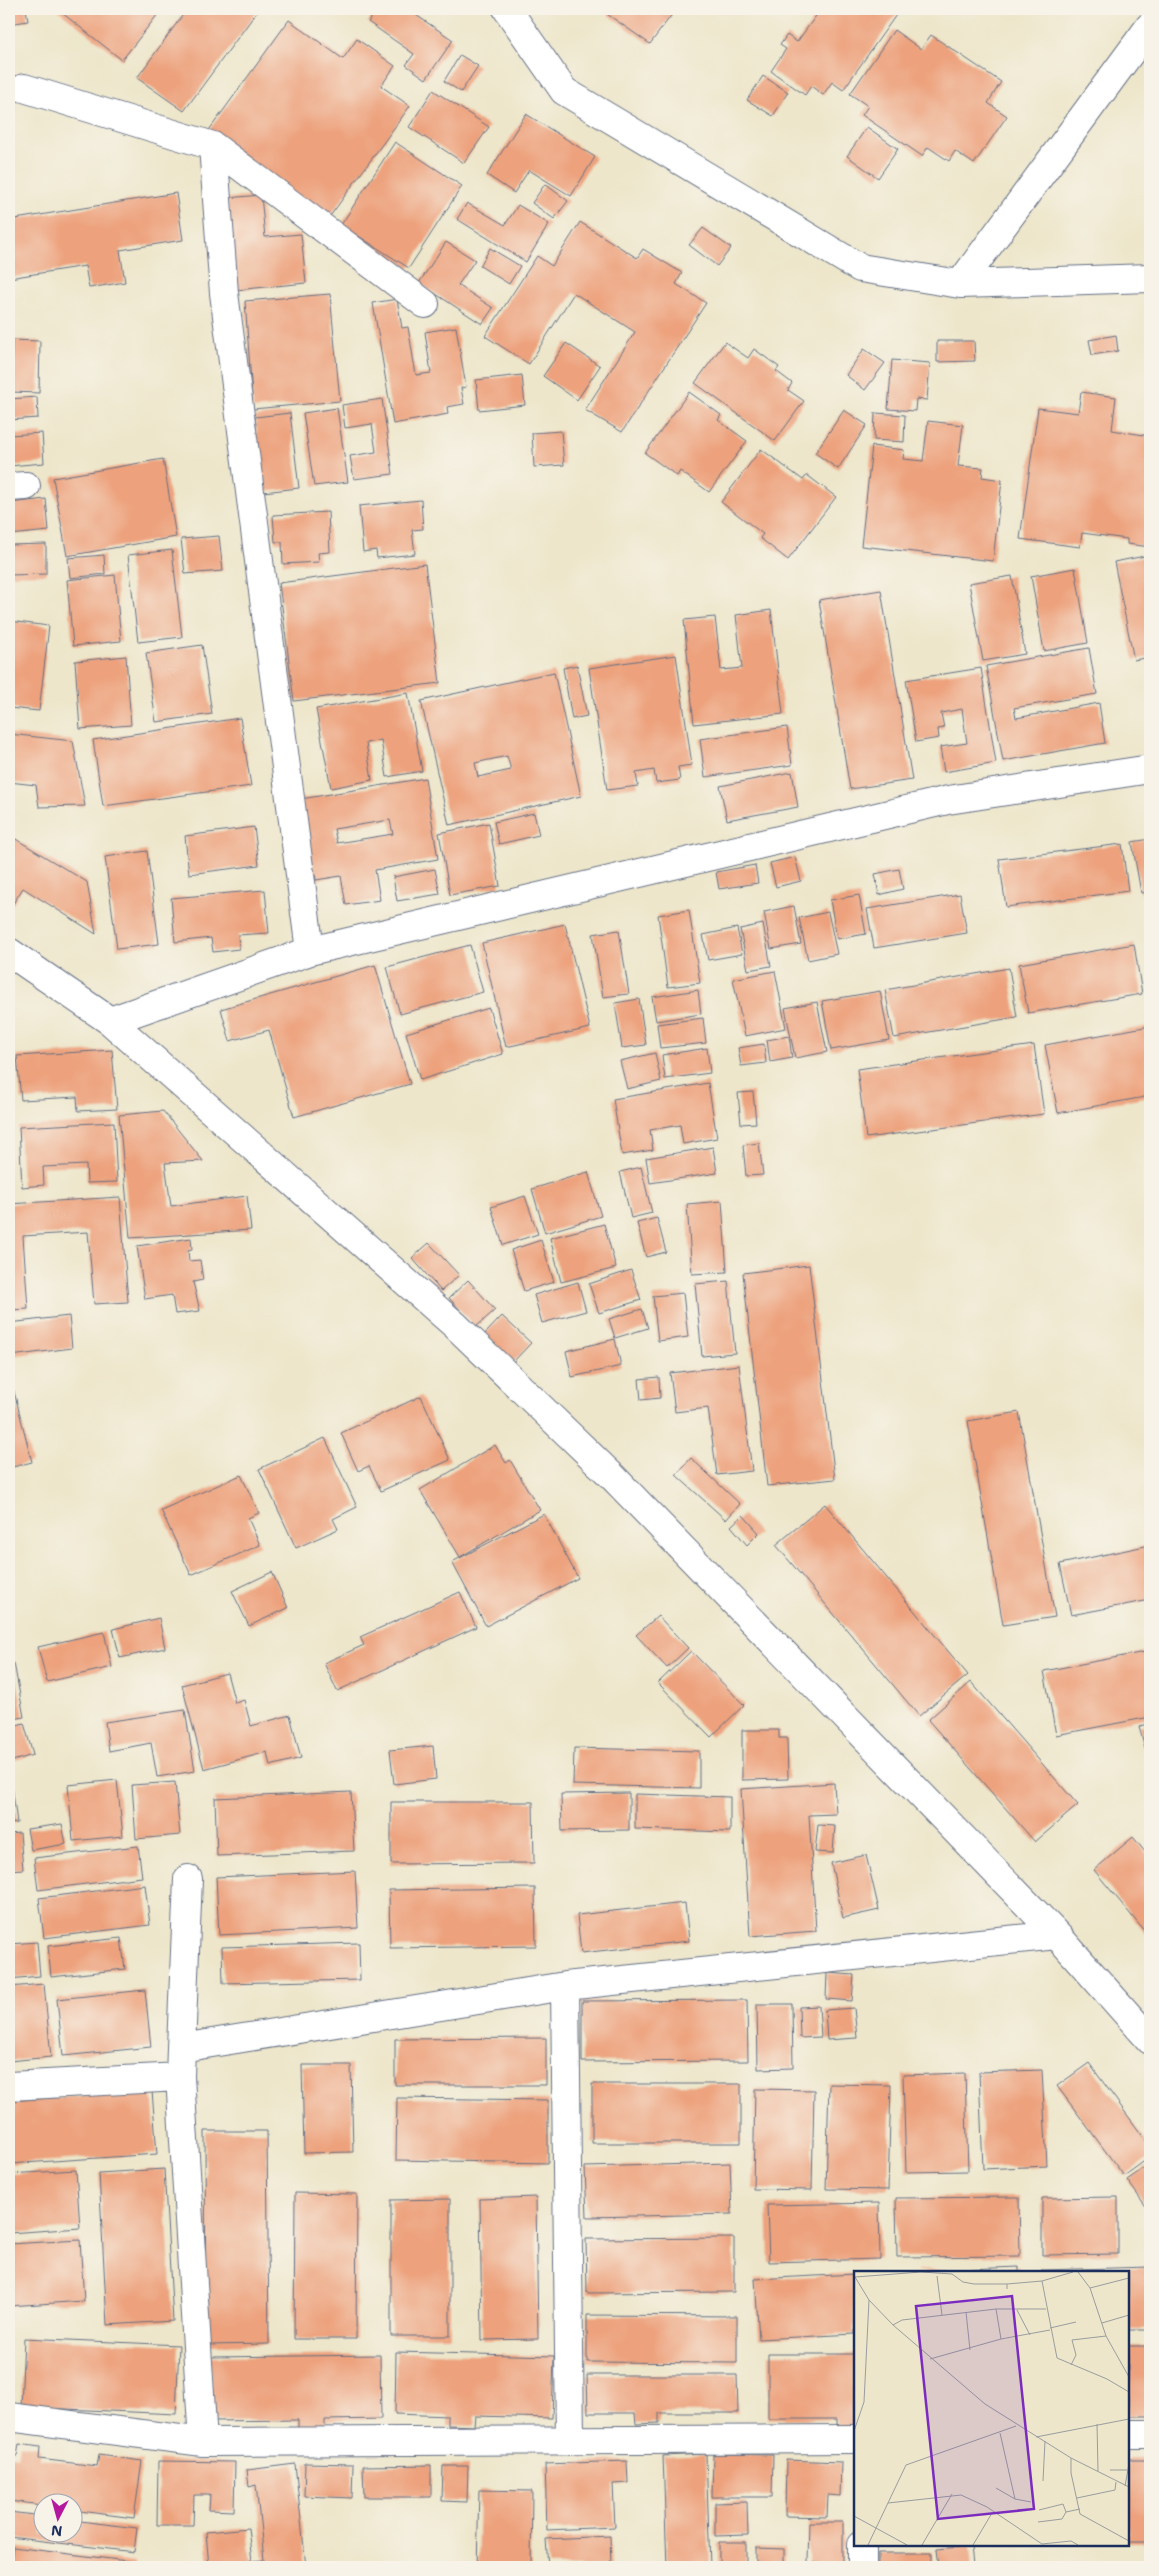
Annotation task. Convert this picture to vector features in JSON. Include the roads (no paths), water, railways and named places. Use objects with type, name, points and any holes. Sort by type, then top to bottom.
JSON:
[{"type":"street","points":[[507,9],[564,92],[860,268],[960,284],[1150,278]]},
{"type":"street","points":[[960,284],[1150,26]]},
{"type":"street","points":[[24,88],[212,146],[425,304]]},
{"type":"street","points":[[212,146],[224,293],[310,951]]},
{"type":"street","points":[[110,1021],[310,951],[948,800],[1150,769]]},
{"type":"street","points":[[9,952],[110,1021],[456,1326],[612,1476],[1057,1935],[1150,2040]]},
{"type":"street","points":[[188,1879],[180,2077],[203,2442]]},
{"type":"street","points":[[181,2048],[565,1986],[1057,1935]]},
{"type":"street","points":[[565,1986],[570,2441]]},
{"type":"street","points":[[9,2086],[180,2077]]},
{"type":"street","points":[[9,2417],[203,2442],[854,2439]]},
{"type":"street","points":[[1129,2434],[1150,2434]]},
{"type":"street","points":[[862,2546],[862,2567]]}]
